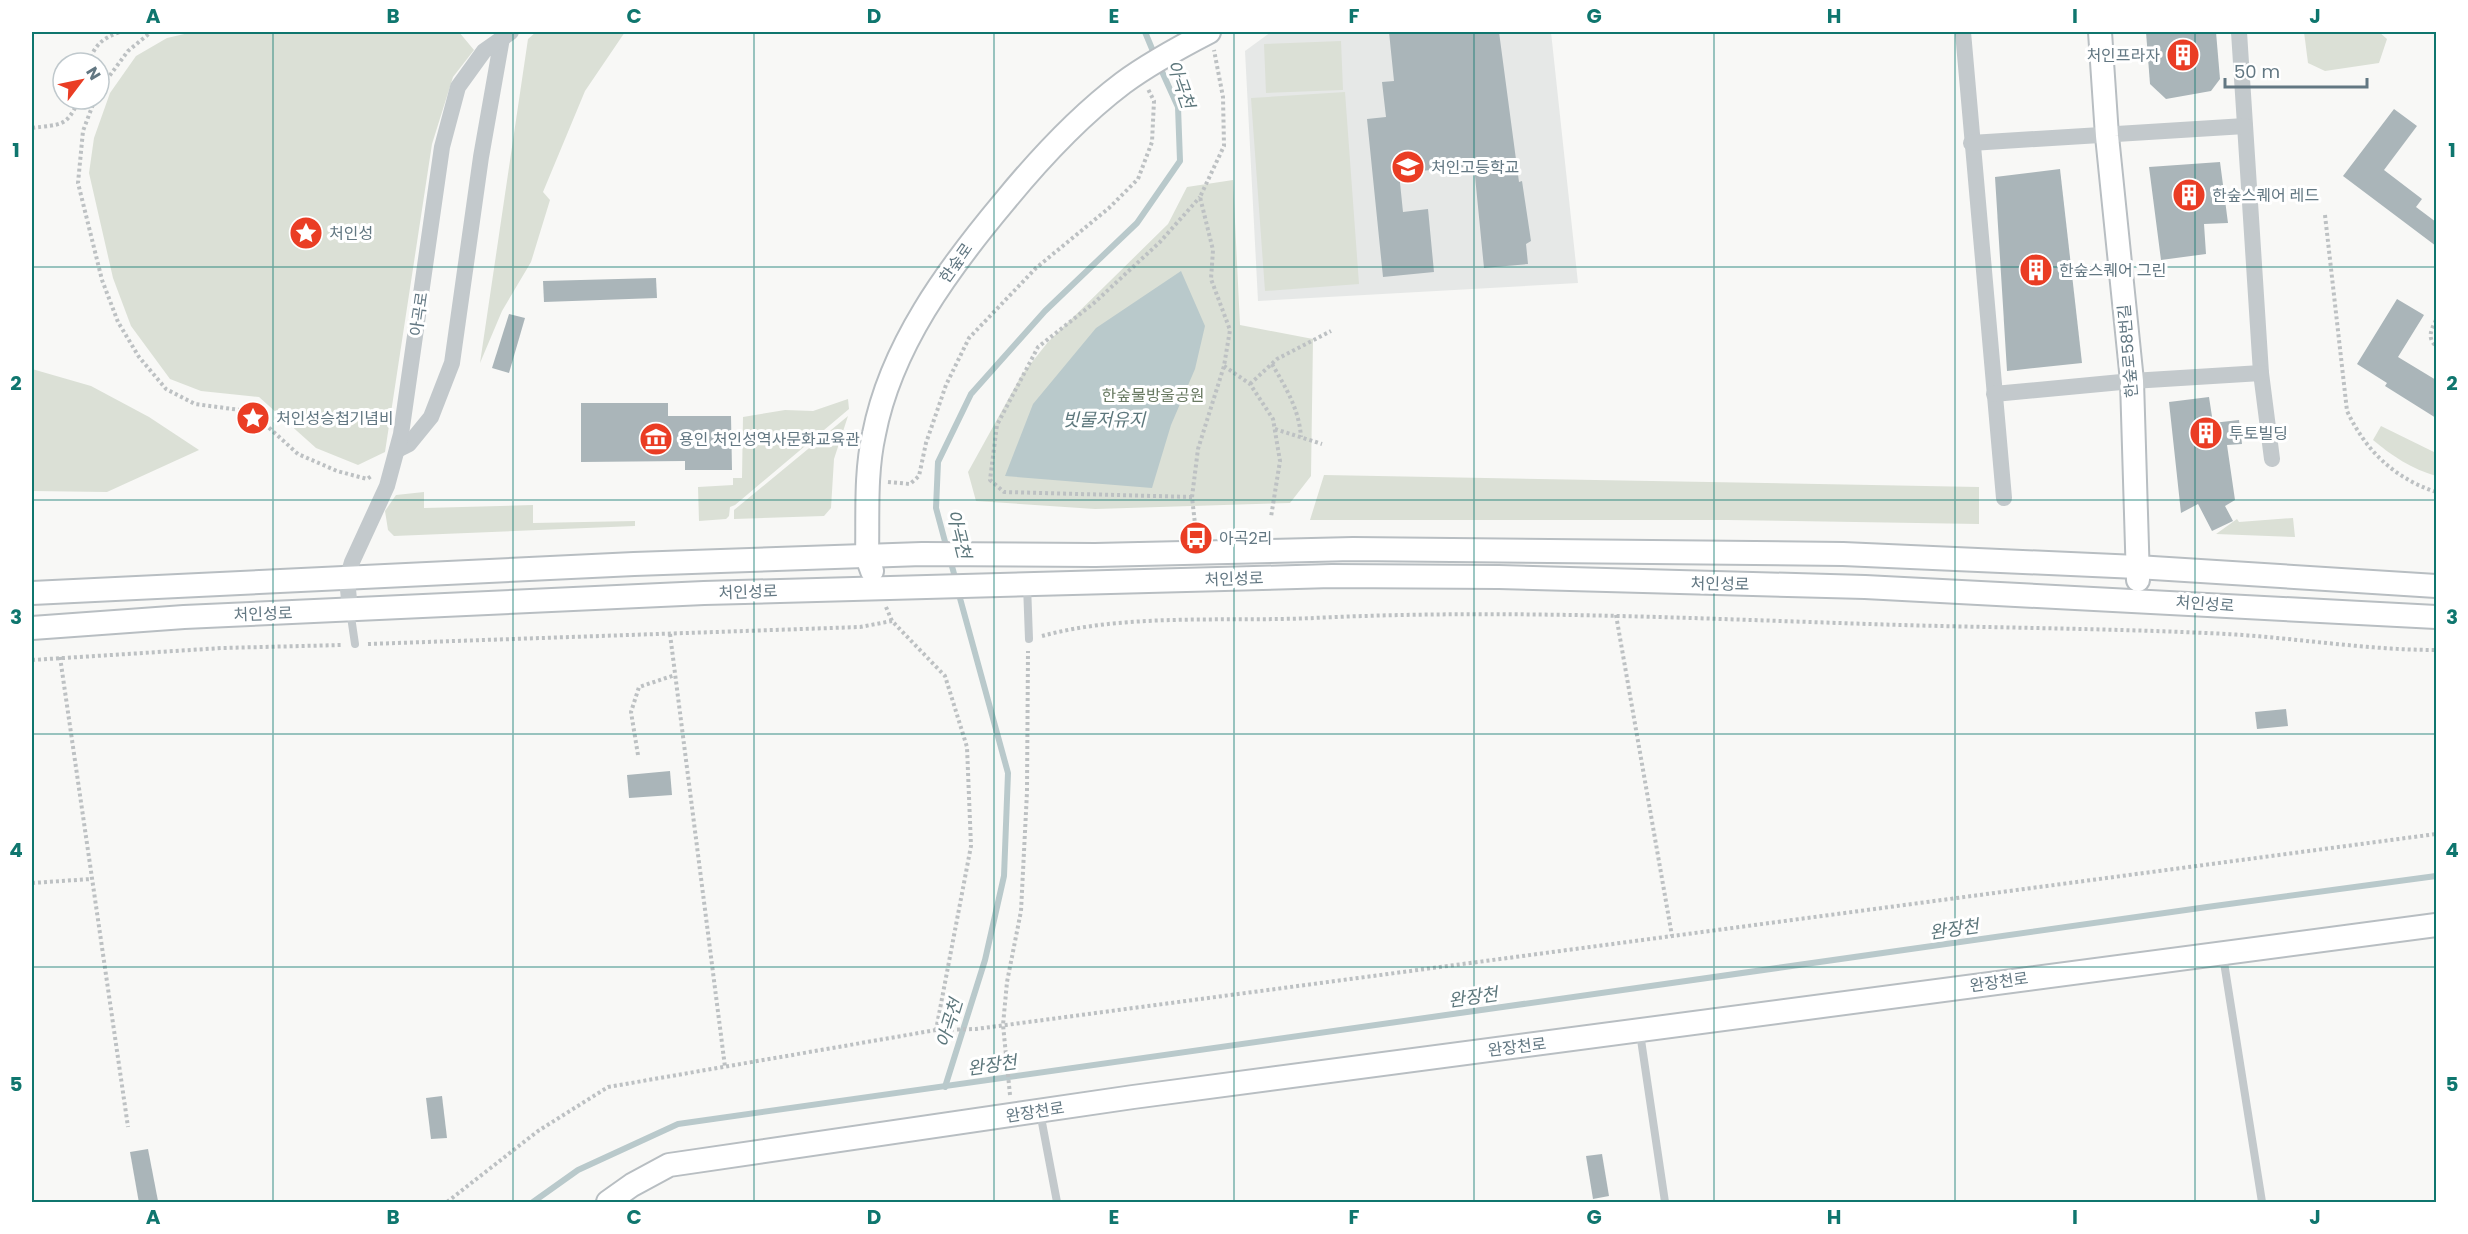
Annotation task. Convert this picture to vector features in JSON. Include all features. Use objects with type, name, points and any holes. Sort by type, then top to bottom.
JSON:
[{"type":"main road","name":"한숲로58번길","points":[[2100,32],[2107,136],[2132,381],[2140,600]]},
{"type":"main road","name":"한숲로","points":[[878,587],[867,557],[869,481],[874,434],[887,388],[909,339],[949,271],[1004,202],[1059,139],[1100,102],[1141,71],[1182,46],[1211,36]]},
{"type":"main road","name":"처인성로","points":[[32,593],[347,579],[403,574],[922,554],[1095,555],[1353,549],[1843,554],[2137,567],[2436,586]]},
{"type":"main road","name":"처인성로","points":[[32,628],[184,617],[878,587],[1332,576],[1499,577],[1865,587],[2436,617]]},
{"type":"main road","name":"완장천로","points":[[608,1203],[632,1185],[669,1165],[1040,1112],[1133,1096],[2436,925]]},
{"type":"street","points":[[1963,32],[2004,498]]},
{"type":"street","points":[[2239,32],[2261,373],[2272,459]]},
{"type":"street","points":[[395,456],[409,444],[431,417],[452,363],[481,157],[507,35]]},
{"type":"street","name":"아곡로","points":[[350,610],[347,579],[352,561],[387,486],[401,434],[442,147],[458,87],[484,51],[507,35]]},
{"type":"street","points":[[1971,143],[2245,126]]},
{"type":"street","points":[[1994,394],[2132,381],[2261,373]]},
{"type":"lane","points":[[1016,584],[1029,639]]},
{"type":"lane","points":[[350,610],[355,644]]},
{"type":"lane","points":[[2222,952],[2262,1203]]},
{"type":"lane","points":[[1639,1029],[1665,1203]]},
{"type":"lane","points":[[1040,1112],[1057,1203]]},
{"type":"path","points":[[93,51],[106,37],[120,32]]},
{"type":"path","points":[[111,74],[128,51],[151,32]]},
{"type":"path","points":[[1192,497],[1004,492],[990,480],[997,425],[1038,347],[1094,303],[1160,242],[1200,197],[1224,146],[1223,98],[1211,36]]},
{"type":"path","points":[[869,481],[910,484],[919,476],[926,443],[946,385],[969,338],[1036,268],[1109,208],[1138,180],[1152,142],[1154,101],[1141,71]]},
{"type":"path","points":[[32,128],[64,124],[74,111]]},
{"type":"path","points":[[90,111],[83,131],[78,183],[102,280],[118,322],[139,357],[166,389],[195,404],[240,410],[268,427],[298,454],[337,471],[367,479],[395,456]]},
{"type":"path","points":[[1197,552],[1192,497],[1198,449],[1224,366],[1230,330],[1211,279],[1213,250],[1200,197]]},
{"type":"path","points":[[2325,215],[2347,411],[2359,435],[2381,462],[2407,479],[2436,492]]},
{"type":"path","points":[[2436,321],[2430,333],[2431,341],[2436,346]]},
{"type":"path","points":[[1250,384],[1272,364],[1331,331]]},
{"type":"path","points":[[1272,364],[1291,396],[1300,420],[1301,437]]},
{"type":"path","points":[[1224,366],[1250,384],[1273,419],[1280,460],[1271,517]]},
{"type":"path","points":[[1275,429],[1322,444]]},
{"type":"path","points":[[878,587],[892,621],[945,676],[967,747],[971,846],[936,1030]]},
{"type":"path","points":[[1009,1091],[1004,1025],[1007,982],[1021,911],[1026,823],[1029,639],[1073,627],[1161,621],[1250,621],[1419,613],[1616,615],[2228,634],[2385,650],[2436,650]]},
{"type":"path","points":[[1616,615],[1672,936]]},
{"type":"path","points":[[32,660],[355,644],[860,627],[892,621]]},
{"type":"path","points":[[670,634],[725,1067]]},
{"type":"path","points":[[60,657],[128,1127]]},
{"type":"path","points":[[638,755],[631,712],[639,687],[675,675]]},
{"type":"path","points":[[447,1203],[538,1131],[608,1087],[936,1030],[976,1029],[2436,834]]},
{"type":"path","points":[[32,883],[91,879]]},
{"type":"shaded area","name":"처인고등학교","points":[[1271,32],[1551,32],[1578,283],[1258,301],[1245,51]]},
{"type":"green space","points":[[193,32],[459,32],[474,50],[453,77],[432,144],[385,452],[358,465],[316,448],[259,397],[201,391],[170,379],[131,326],[113,278],[89,173],[94,138],[104,111],[111,111],[111,92],[136,56],[167,38]]},
{"type":"green space","points":[[536,32],[625,32],[585,91],[543,192],[550,200],[531,262],[502,311],[480,363],[528,39]]},
{"type":"green space","points":[[2304,32],[2379,32],[2387,39],[2379,63],[2325,71],[2308,63]]},
{"type":"green space","points":[[1341,41],[1343,90],[1266,93],[1264,44]]},
{"type":"green space","points":[[1345,92],[1359,284],[1265,291],[1251,98]]},
{"type":"green space","name":"한숲물방울공원","points":[[1233,180],[1240,325],[1313,339],[1311,476],[1290,503],[1095,509],[976,501],[968,472],[1021,376],[1048,342],[1168,224],[1187,187]]},
{"type":"green space","points":[[32,369],[91,386],[149,417],[199,450],[107,492],[32,491]]},
{"type":"green space","points":[[848,399],[849,409],[730,507],[729,516],[726,519],[699,521],[698,487],[733,485],[733,478],[742,478],[743,417],[785,410],[813,411]]},
{"type":"green space","points":[[848,416],[834,459],[831,508],[824,516],[734,519],[734,510]]},
{"type":"green space","points":[[2381,426],[2436,453],[2436,476],[2403,461],[2373,440]]},
{"type":"green space","points":[[1324,475],[1979,487],[1979,524],[1727,520],[1310,520]]},
{"type":"green space","points":[[424,492],[424,508],[533,505],[533,523],[635,521],[635,526],[394,536],[388,530],[385,511],[396,495]]},
{"type":"green space","points":[[2293,518],[2295,537],[2216,534],[2237,519],[2239,522]]},
{"type":"water","name":"빗물저유지","points":[[1181,271],[1205,326],[1195,369],[1171,425],[1152,488],[1005,476],[1033,404],[1096,328]]},
{"type":"building","points":[[1389,32],[1499,32],[1519,182],[1522,181],[1531,241],[1526,244],[1528,264],[1484,268],[1474,166],[1399,173],[1403,212],[1428,209],[1434,272],[1383,277],[1367,119],[1386,117],[1382,82],[1394,81]]},
{"type":"building","name":"처인프라자","points":[[2146,32],[2216,32],[2220,79],[2211,91],[2166,99],[2150,84]]},
{"type":"building","points":[[2394,109],[2417,126],[2384,170],[2422,199],[2416,207],[2436,222],[2436,246],[2343,176]]},
{"type":"building","name":"한숲스퀘어 레드","points":[[2220,162],[2228,223],[2204,224],[2206,254],[2161,260],[2149,167]]},
{"type":"building","name":"한숲스퀘어 그린","points":[[2060,169],[2082,363],[2007,371],[1995,177]]},
{"type":"building","points":[[656,278],[657,298],[544,302],[543,281]]},
{"type":"building","points":[[2397,299],[2424,315],[2398,357],[2436,380],[2436,418],[2385,386],[2387,383],[2357,364]]},
{"type":"building","points":[[509,314],[525,318],[509,373],[492,368]]},
{"type":"building","points":[[2209,397],[2213,423],[2239,420],[2242,444],[2227,445],[2235,500],[2225,506],[2233,521],[2212,531],[2198,504],[2181,513],[2169,402]]},
{"type":"building","name":"용인 처인성역사문화교육관","points":[[581,403],[668,403],[668,416],[731,416],[732,470],[685,470],[685,461],[581,462]]},
{"type":"building","points":[[2286,709],[2288,726],[2257,729],[2255,712]]},
{"type":"building","points":[[670,771],[672,795],[629,798],[627,775]]},
{"type":"building","points":[[442,1096],[447,1138],[431,1139],[426,1098]]},
{"type":"building","points":[[148,1149],[158,1201],[139,1203],[130,1152]]},
{"type":"building","points":[[1602,1154],[1609,1196],[1593,1199],[1586,1156]]},
{"type":"waterway","name":"아곡천","points":[[1145,32],[1155,56]]},
{"type":"waterway","name":"아곡천","points":[[947,549],[936,508],[938,462],[971,394],[1045,311],[1137,223],[1180,161],[1178,107],[1159,65]]},
{"type":"waterway","name":"아곡천","points":[[950,559],[956,581]]},
{"type":"waterway","name":"아곡천","points":[[945,1087],[985,960],[1004,876],[1008,773],[958,591]]},
{"type":"waterway","name":"완장천","points":[[533,1202],[578,1170],[678,1124],[2436,876]]},
{"type":"place","name":"처인프라자","points":[[2183,55]]},
{"type":"place","name":"처인고등학교","points":[[1408,167]]},
{"type":"place","name":"한숲스퀘어 레드","points":[[2189,195]]},
{"type":"place","name":"처인성","points":[[306,233]]},
{"type":"place","name":"한숲스퀘어 그린","points":[[2036,270]]},
{"type":"place","name":"처인성승첩기념비","points":[[253,418]]},
{"type":"place","name":"투토빌딩","points":[[2206,433]]},
{"type":"place","name":"용인 처인성역사문화교육관","points":[[656,439]]},
{"type":"place","name":"아곡2리","points":[[1196,538]]}]
